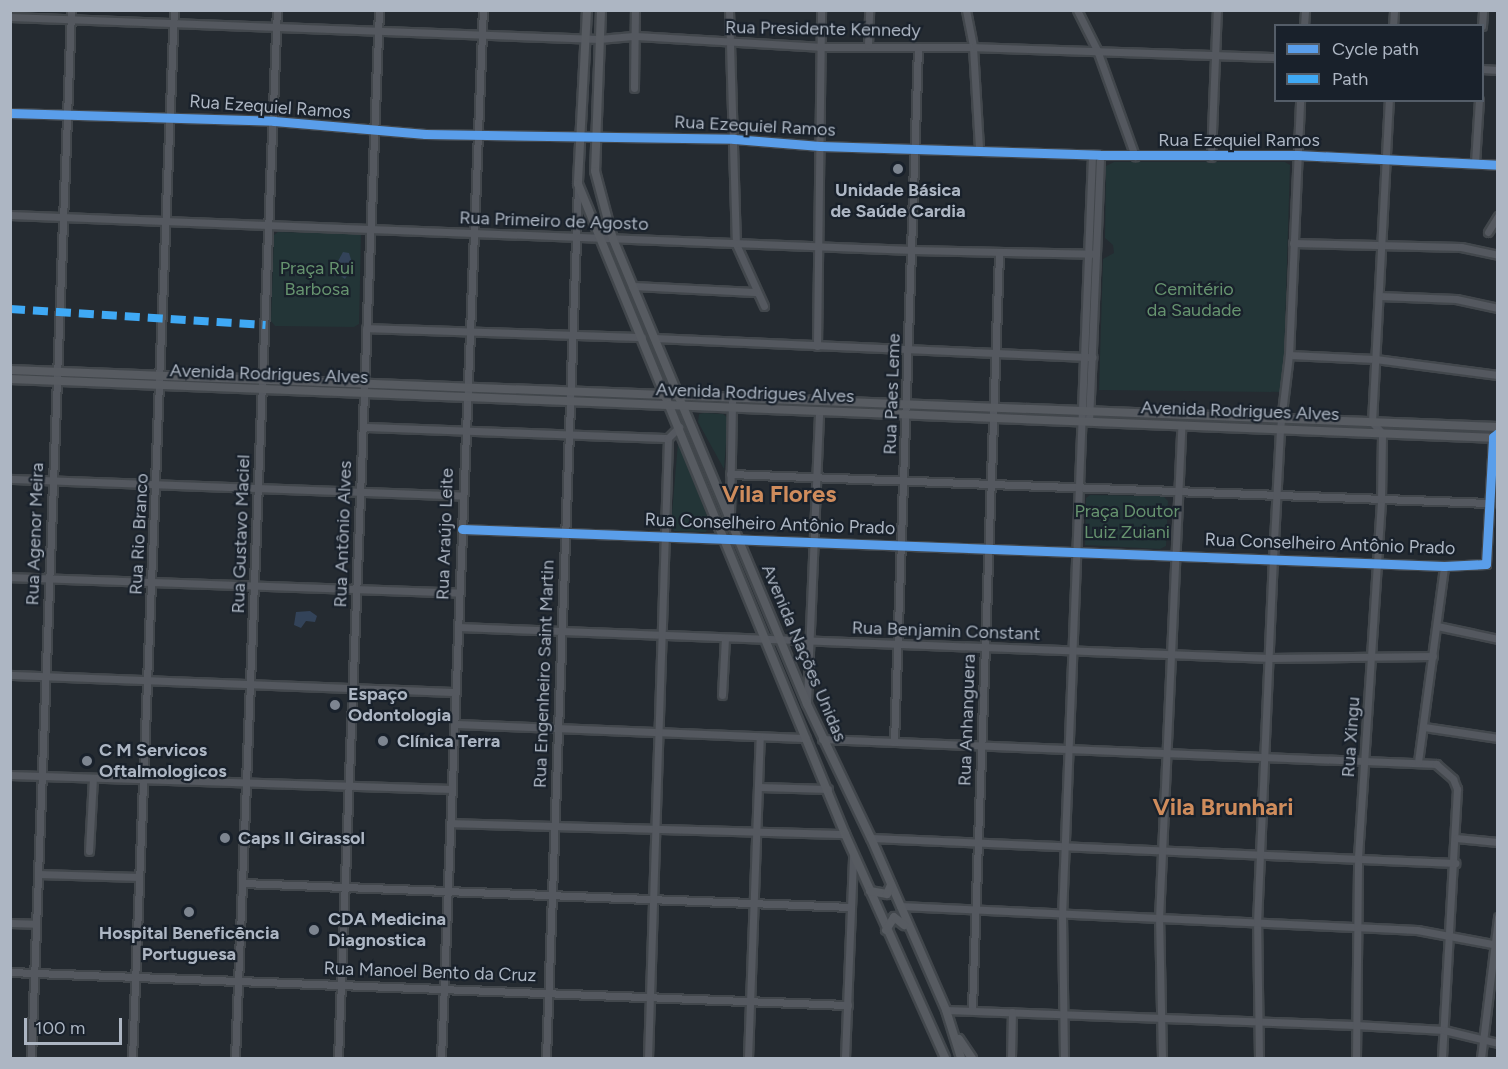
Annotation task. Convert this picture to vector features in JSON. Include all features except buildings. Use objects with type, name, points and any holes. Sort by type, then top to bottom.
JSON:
[{"type":"main road","name":"Avenida Nações Unidas","points":[[587,10],[578,183],[845,834],[945,1059]]},
{"type":"main road","name":"Avenida Nações Unidas","points":[[601,10],[594,139],[600,196],[613,238],[822,739],[871,838],[946,1010],[961,1059]]},
{"type":"main road","name":"Avenida Rodrigues Alves","points":[[10,370],[57,377]]},
{"type":"main road","name":"Avenida Rodrigues Alves","points":[[10,379],[57,377],[467,392],[570,397],[670,406],[732,403],[907,410],[993,419],[1285,418],[1497,427]]},
{"type":"main road","name":"Avenida Rodrigues Alves","points":[[570,397],[664,394],[819,412],[993,409],[1181,426],[1496,436]]},
{"type":"main road","points":[[870,891],[886,894],[891,885]]},
{"type":"main road","points":[[886,930],[894,918],[911,932]]},
{"type":"main road","points":[[952,1030],[972,1059]]},
{"type":"street","name":"Rua Agenor Meira","points":[[32,1059],[40,776],[49,578],[50,480],[57,377],[70,10]]},
{"type":"street","name":"Rua Rio Branco","points":[[132,1059],[174,10]]},
{"type":"street","name":"Rua Gustavo Maciel","points":[[235,1059],[277,10]]},
{"type":"street","name":"Rua Antônio Alves","points":[[338,1059],[379,10]]},
{"type":"street","name":"Rua Araújo Leite","points":[[441,1059],[483,10]]},
{"type":"street","points":[[634,88],[635,10]]},
{"type":"street","points":[[729,10],[736,244],[764,306]]},
{"type":"street","points":[[817,346],[821,10]]},
{"type":"street","points":[[868,45],[869,10]]},
{"type":"street","points":[[966,10],[973,47],[979,149]]},
{"type":"street","points":[[1077,10],[1097,50],[1135,156]]},
{"type":"street","points":[[1211,157],[1218,10]]},
{"type":"street","name":"Rua Presidente Kennedy","points":[[10,17],[599,39],[636,36],[819,47],[868,45],[973,47],[1274,57]]},
{"type":"street","name":"Rua Paes Leme","points":[[894,742],[918,47]]},
{"type":"street","points":[[1259,1059],[1257,923],[1262,853],[1276,494],[1280,429],[1285,418],[1289,355],[1300,102]]},
{"type":"street","points":[[1382,433],[1372,422],[1389,102]]},
{"type":"street","points":[[1475,163],[1479,102]]},
{"type":"street","name":"Rua Ezequiel Ramos","points":[[10,113],[68,112],[274,121],[376,131],[580,139],[734,139],[820,146],[979,149],[1135,156],[1297,155],[1497,165]]},
{"type":"street","points":[[1064,1059],[1062,916],[1078,488],[1093,357],[1092,155]]},
{"type":"street","points":[[1085,417],[1083,357],[1100,155]]},
{"type":"street","name":"Rua Engenheiro Saint Martin","points":[[546,1059],[578,183]]},
{"type":"street","name":"Rua Primeiro de Agosto","points":[[10,215],[817,247],[1092,255]]},
{"type":"street","points":[[1488,232],[1497,216]]},
{"type":"street","points":[[1293,243],[1461,247],[1497,257]]},
{"type":"street","name":"Rua Anhanguera","points":[[972,1008],[999,253]]},
{"type":"street","points":[[632,286],[756,292]]},
{"type":"street","points":[[1379,296],[1456,299],[1497,308]]},
{"type":"street","points":[[366,328],[642,337]]},
{"type":"street","points":[[654,338],[908,351],[1093,357]]},
{"type":"street","points":[[1289,355],[1375,359],[1497,375]]},
{"type":"street","points":[[730,517],[732,403]]},
{"type":"street","points":[[807,704],[819,412]]},
{"type":"street","points":[[1162,1059],[1159,919],[1168,751],[1176,490],[1181,426]]},
{"type":"street","points":[[363,427],[668,438]]},
{"type":"street","points":[[648,1059],[661,734],[668,438],[679,427]]},
{"type":"street","name":"Rua Xingu","points":[[1356,1059],[1358,857],[1381,499],[1382,433]]},
{"type":"street","points":[[1493,541],[1490,503],[1496,436]]},
{"type":"street","points":[[730,474],[1490,503]]},
{"type":"street","points":[[10,479],[463,496]]},
{"type":"street","name":"Rua Conselheiro Antônio Prado","points":[[462,529],[1077,552]]},
{"type":"street","name":"Rua Conselheiro Antônio Prado","points":[[1174,556],[1444,567],[1486,564],[1493,541]]},
{"type":"street","points":[[1077,552],[1174,556]]},
{"type":"street","points":[[1418,762],[1444,567]]},
{"type":"street","points":[[10,577],[459,593]]},
{"type":"street","name":"Rua Benjamin Constant","points":[[458,627],[1270,658],[1371,654],[1433,656]]},
{"type":"street","points":[[1437,627],[1497,639]]},
{"type":"street","points":[[722,695],[725,638]]},
{"type":"street","points":[[10,675],[456,692]]},
{"type":"street","points":[[454,724],[806,738]]},
{"type":"street","points":[[1424,727],[1497,738]]},
{"type":"street","points":[[748,1059],[760,737]]},
{"type":"street","points":[[822,739],[1168,751],[1436,764],[1453,779],[1457,789],[1451,938],[1442,1059]]},
{"type":"street","points":[[10,774],[452,789]]},
{"type":"street","points":[[89,850],[93,778]]},
{"type":"street","points":[[759,787],[828,789]]},
{"type":"street","points":[[450,823],[756,834],[845,834]]},
{"type":"street","points":[[871,838],[1358,857],[1455,863]]},
{"type":"street","points":[[1456,838],[1497,842]]},
{"type":"street","points":[[845,1059],[854,852]]},
{"type":"street","points":[[38,874],[139,877]]},
{"type":"street","points":[[243,884],[345,886],[850,907]]},
{"type":"street","points":[[900,906],[975,912],[1417,930],[1496,945]]},
{"type":"street","points":[[1481,1059],[1496,945],[1497,917]]},
{"type":"street","points":[[10,923],[35,924]]},
{"type":"street","name":"Rua Manoel Bento da Cruz","points":[[10,972],[443,987],[848,1005]]},
{"type":"street","points":[[946,1010],[972,1008],[1012,1012],[1355,1024],[1444,1030],[1497,1043]]},
{"type":"street","points":[[1011,1059],[1012,1012]]},
{"type":"green space","name":"Cemitério da Saudade","points":[[1114,162],[1285,162],[1290,165],[1283,392],[1099,390],[1103,259],[1114,253],[1113,245],[1105,238],[1106,166]]},
{"type":"green space","name":"Praça Rui Barbosa","points":[[278,232],[361,234],[359,324],[354,327],[275,326],[271,321],[274,235]]},
{"type":"green space","points":[[699,414],[723,414],[728,418],[724,469],[698,422]]},
{"type":"green space","points":[[678,443],[710,523],[706,532],[674,531],[671,525]]},
{"type":"green space","name":"Praça Doutor Luiz Zuiani","points":[[1090,495],[1163,496],[1168,501],[1166,546],[1160,549],[1085,545],[1086,498]]},
{"type":"water","points":[[343,252],[349,253],[353,266],[345,279],[339,275],[337,263]]},
{"type":"water","points":[[310,611],[317,616],[315,622],[306,621],[301,628],[294,625],[296,612]]},
{"type":"marked path","points":[[10,309],[265,325]]},
{"type":"cycle path","points":[[10,113],[274,121],[425,134],[734,139],[820,146],[1100,155],[1297,155],[1498,165]]},
{"type":"cycle path","points":[[462,529],[1444,566],[1486,564],[1493,437],[1498,433]]},
{"type":"place","name":"Unidade Básica de Saúde Cardia","points":[[898,169]]},
{"type":"place","name":"Espaço Odontologia","points":[[335,705]]},
{"type":"place","name":"Clínica Terra","points":[[383,741]]},
{"type":"place","name":"C M Servicos Oftalmologicos","points":[[87,761]]},
{"type":"place","name":"Caps II Girassol","points":[[225,838]]},
{"type":"place","name":"Hospital Beneficência Portuguesa","points":[[189,912]]},
{"type":"place","name":"CDA Medicina Diagnostica","points":[[314,930]]},
{"type":"district","name":"Vila Flores","points":[[779,494]]},
{"type":"district","name":"Vila Brunhari","points":[[1223,807]]}]
